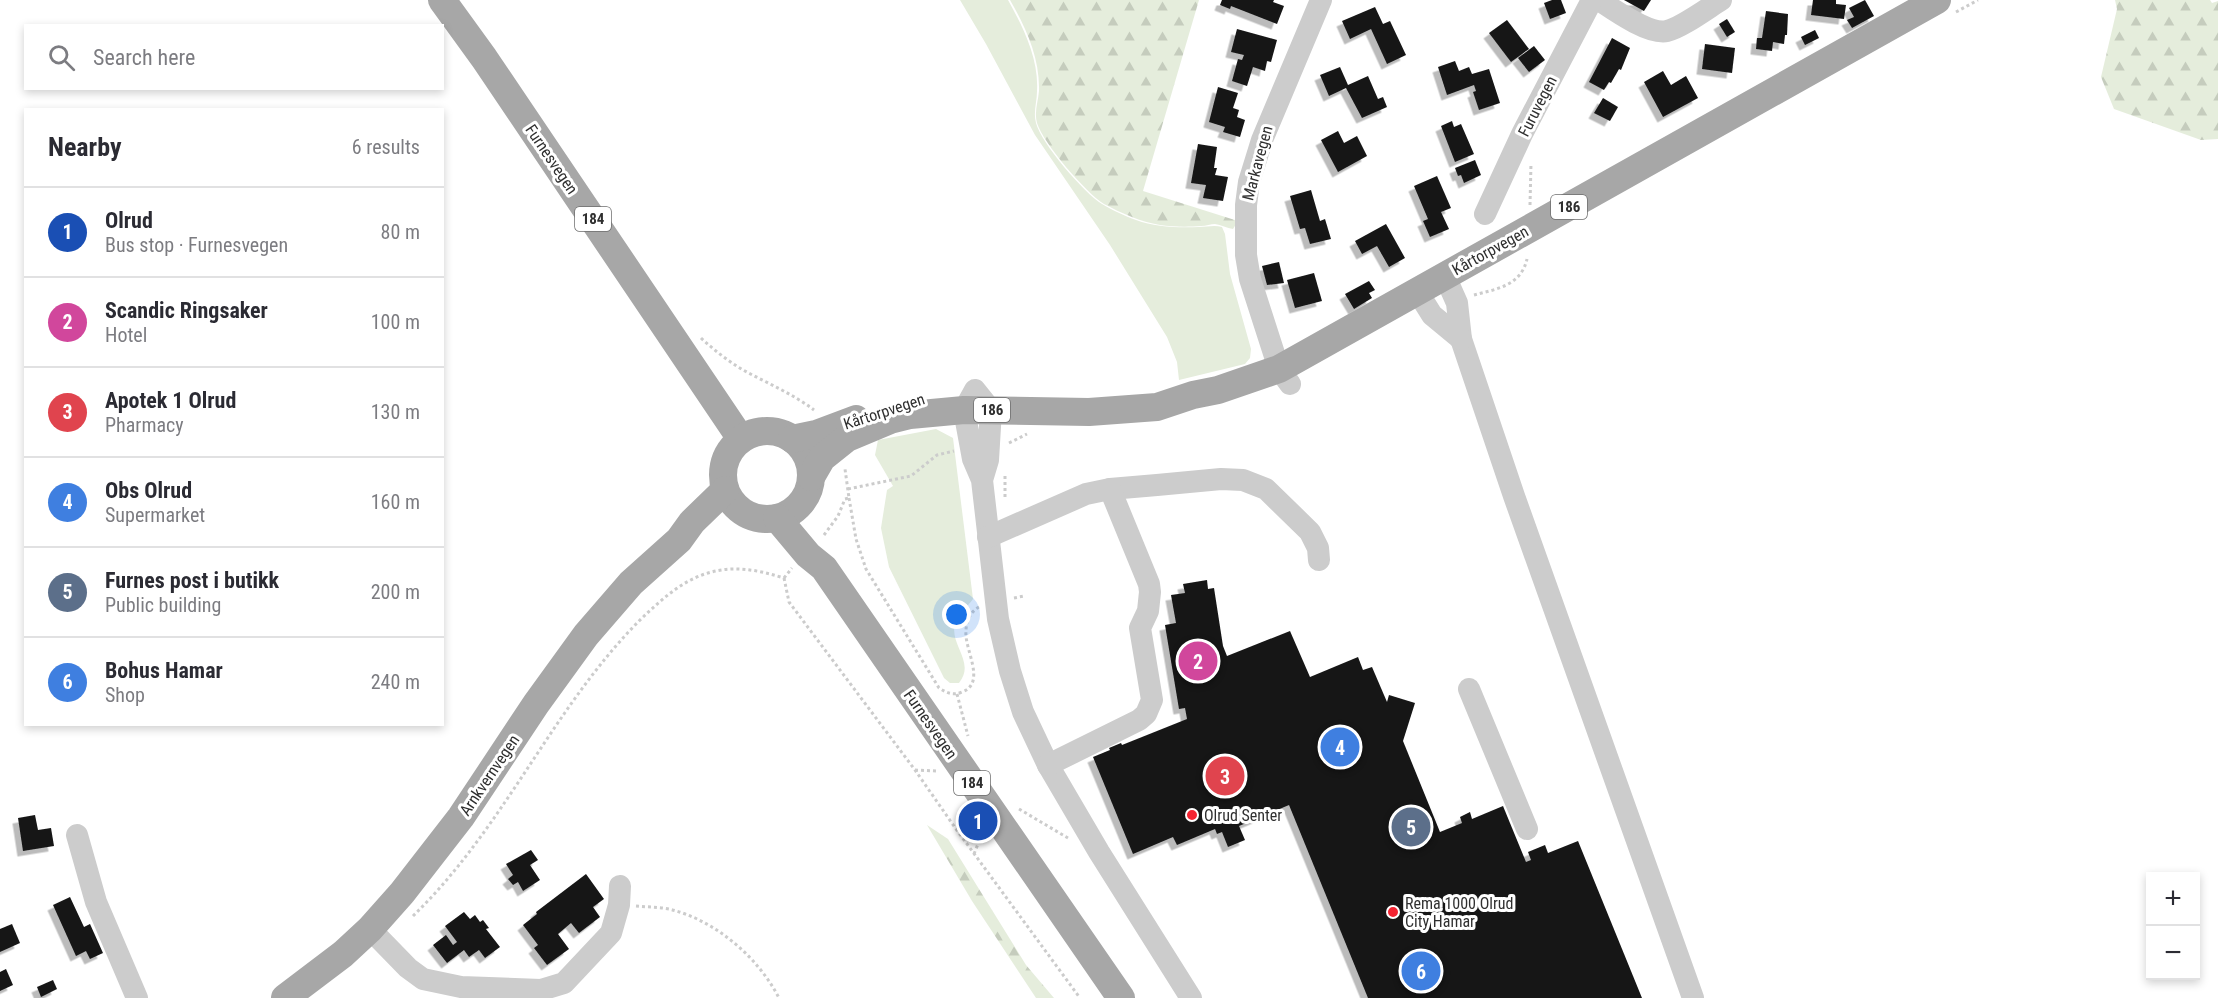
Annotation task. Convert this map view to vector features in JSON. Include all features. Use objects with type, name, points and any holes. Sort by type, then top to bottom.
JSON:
[{"type":"main road","name":"Furnesvegen","points":[[442,0],[484,58],[741,439]]},
{"type":"main road","name":"Kårtorpvegen","points":[[811,477],[822,458],[847,438],[866,429],[910,415],[977,404],[1193,395],[1284,376],[1417,291],[1937,0]]},
{"type":"main road","name":"Kårtorpvegen","points":[[792,439],[816,434],[915,399],[977,404]]},
{"type":"main road","points":[[772,431],[792,439],[806,455],[811,477],[809,487],[788,512],[758,518],[733,500],[723,471],[725,462],[729,453],[741,439],[751,434],[772,431]]},
{"type":"main road","name":"Arnkvernvegen","points":[[285,998],[343,954],[378,937],[549,685],[586,635],[631,583],[679,540],[700,532],[733,500]]},
{"type":"main road","name":"Furnesvegen","points":[[788,512],[818,546],[824,568],[1121,998]]},
{"type":"street","name":"Markavegen","points":[[1284,376],[1250,279],[1246,255],[1246,205],[1249,182],[1262,140],[1321,0]]},
{"type":"street","name":"Furuvegen","points":[[1485,214],[1522,134],[1592,0]]},
{"type":"street","points":[[1599,0],[1644,27],[1656,31],[1668,31],[1721,0]]},
{"type":"street","points":[[1445,276],[1456,303],[1461,339],[1514,496],[1693,998]]},
{"type":"street","points":[[1417,291],[1432,315],[1461,339]]},
{"type":"street","points":[[977,404],[973,459],[982,480],[997,532],[995,602],[1010,671],[1023,712],[1048,765],[1111,872],[1191,998]]},
{"type":"street","points":[[997,532],[1086,494],[1110,489],[1221,479],[1243,480],[1266,489],[1310,532],[1318,548],[1318,560]]},
{"type":"street","points":[[1048,765],[1139,720],[1146,714],[1152,700],[1140,628],[1148,611],[1149,584],[1110,489]]},
{"type":"street","points":[[1469,688],[1527,829]]},
{"type":"street","points":[[77,835],[96,902],[137,998]]},
{"type":"street","points":[[378,937],[408,968],[423,979],[461,987],[541,990],[564,983],[611,933],[620,896]]},
{"type":"path","points":[[1522,134],[1529,145],[1531,156],[1530,209]]},
{"type":"path","points":[[1472,295],[1513,283],[1524,270],[1527,260]]},
{"type":"path","points":[[696,334],[720,355],[800,400],[819,416]]},
{"type":"path","points":[[848,489],[911,476],[936,455],[961,450]]},
{"type":"path","points":[[844,465],[856,539],[866,569],[939,688],[948,693],[957,694],[966,691],[971,686],[974,671],[965,633],[973,610],[982,605],[1024,596]]},
{"type":"path","points":[[997,532],[1004,468]]},
{"type":"path","points":[[824,535],[838,516],[845,499],[849,498]]},
{"type":"path","points":[[378,937],[422,907],[470,850],[604,658],[655,606],[688,581],[708,573],[726,569],[757,570],[784,578],[789,602],[915,770],[1080,998]]},
{"type":"path","points":[[957,694],[971,746]]},
{"type":"path","points":[[1013,806],[1077,842]]},
{"type":"path","points":[[974,854],[978,844],[978,829]]},
{"type":"path","points":[[620,896],[669,909],[696,919],[714,930],[750,958],[769,980],[779,998]]},
{"type":"green space","points":[[960,0],[1008,0],[1033,55],[1037,79],[1036,123],[1046,143],[1064,167],[1094,198],[1119,213],[1151,224],[1175,227],[1222,227],[1230,274],[1251,349],[1250,358],[1245,364],[1179,380],[1177,362],[1167,337],[1110,245],[1035,135]]},
{"type":"green space","points":[[1010,0],[1199,0],[1143,191],[1238,221],[1233,229],[1215,224],[1176,226],[1146,222],[1104,204],[1087,190],[1047,143],[1037,123],[1039,79],[1037,67],[1026,32]]},
{"type":"green space","points":[[2115,0],[2210,0],[2212,3],[2218,1],[2218,139],[2201,140],[2114,109],[2101,77],[2117,9]]},
{"type":"green space","points":[[936,429],[953,438],[973,599],[955,623],[955,639],[965,668],[959,683],[950,683],[944,678],[889,567],[881,528],[887,490],[893,486],[875,455],[878,440]]},
{"type":"green space","points":[[927,825],[948,839],[1026,965],[1054,998],[1036,998],[972,901]]},
{"type":"building","points":[[1222,0],[1274,0],[1273,2],[1284,6],[1277,24],[1231,6],[1230,9],[1220,5]]},
{"type":"building","points":[[1561,0],[1566,13],[1550,19],[1544,3]]},
{"type":"building","points":[[1624,0],[1651,0],[1644,11]]},
{"type":"building","points":[[1813,0],[1836,0],[1836,4],[1846,5],[1844,19],[1811,15]]},
{"type":"building","points":[[1865,0],[1874,16],[1852,28],[1847,20],[1854,17],[1849,8]]},
{"type":"building","points":[[1375,7],[1383,24],[1390,21],[1406,55],[1387,64],[1371,29],[1350,39],[1342,21]]},
{"type":"building","points":[[1766,11],[1788,14],[1784,44],[1773,42],[1772,51],[1756,49],[1757,38],[1762,38]]},
{"type":"building","points":[[1727,19],[1735,32],[1727,37],[1719,24]]},
{"type":"building","points":[[1507,20],[1529,49],[1511,62],[1489,33]]},
{"type":"building","points":[[1237,29],[1277,40],[1271,62],[1267,61],[1265,71],[1253,67],[1247,86],[1232,81],[1238,59],[1242,60],[1244,55],[1231,52]]},
{"type":"building","points":[[1815,30],[1819,38],[1805,45],[1801,37]]},
{"type":"building","points":[[1612,38],[1630,48],[1621,70],[1619,69],[1604,90],[1589,82]]},
{"type":"building","points":[[1705,44],[1735,48],[1732,73],[1702,69]]},
{"type":"building","points":[[1534,46],[1545,60],[1529,72],[1518,58]]},
{"type":"building","points":[[1455,61],[1459,71],[1469,67],[1472,74],[1489,69],[1500,103],[1479,110],[1473,92],[1476,91],[1474,85],[1447,95],[1438,67]]},
{"type":"building","points":[[1340,67],[1348,85],[1368,76],[1378,99],[1383,97],[1387,107],[1362,118],[1346,88],[1329,96],[1320,75]]},
{"type":"building","points":[[1663,71],[1671,85],[1686,76],[1698,98],[1663,117],[1644,82]]},
{"type":"building","points":[[1218,87],[1238,93],[1233,108],[1239,110],[1237,117],[1245,120],[1240,137],[1223,132],[1225,127],[1209,122]]},
{"type":"building","points":[[1603,98],[1618,107],[1610,121],[1594,113]]},
{"type":"building","points":[[1452,121],[1454,127],[1461,124],[1474,154],[1455,162],[1441,126]]},
{"type":"building","points":[[1338,131],[1344,143],[1357,136],[1367,156],[1338,172],[1321,140]]},
{"type":"building","points":[[1198,144],[1217,147],[1215,175],[1228,177],[1223,201],[1203,198],[1206,185],[1191,183]]},
{"type":"building","points":[[1475,160],[1481,175],[1464,183],[1455,168]]},
{"type":"building","points":[[1437,176],[1451,208],[1441,212],[1449,229],[1430,237],[1423,221],[1428,219],[1414,186]]},
{"type":"building","points":[[1311,190],[1320,221],[1325,219],[1331,239],[1310,244],[1305,228],[1300,229],[1290,196]]},
{"type":"building","points":[[1386,224],[1405,258],[1389,267],[1377,246],[1362,254],[1355,241]]},
{"type":"building","points":[[1279,262],[1284,283],[1267,285],[1262,266]]},
{"type":"building","points":[[1314,273],[1322,301],[1295,308],[1287,280]]},
{"type":"building","points":[[1369,281],[1375,290],[1369,293],[1372,298],[1354,309],[1345,294]]},
{"type":"building","name":"Olrud Senter","points":[[1207,580],[1208,589],[1214,588],[1223,646],[1227,656],[1290,631],[1310,677],[1358,657],[1363,670],[1372,667],[1387,702],[1389,695],[1415,703],[1403,741],[1440,832],[1462,823],[1460,817],[1470,812],[1472,819],[1503,806],[1526,862],[1531,860],[1528,852],[1545,845],[1548,853],[1578,841],[1642,998],[1368,998],[1289,805],[1239,826],[1245,840],[1228,847],[1222,832],[1217,834],[1215,829],[1177,845],[1173,837],[1133,854],[1093,757],[1121,743],[1122,745],[1187,719],[1185,708],[1179,709],[1165,625],[1176,623],[1171,595],[1185,593],[1183,584]]},
{"type":"building","points":[[35,815],[38,830],[51,828],[54,846],[23,851],[18,818]]},
{"type":"building","points":[[531,850],[538,860],[530,865],[540,880],[523,891],[518,882],[513,885],[508,879],[513,875],[506,864]]},
{"type":"building","points":[[586,874],[604,899],[593,907],[600,917],[579,933],[571,923],[558,934],[569,949],[547,965],[534,948],[538,945],[523,925],[537,914],[536,912]]},
{"type":"building","points":[[70,897],[84,927],[90,924],[103,953],[90,959],[86,951],[76,956],[53,905]]},
{"type":"building","points":[[464,912],[470,919],[475,915],[480,922],[483,920],[489,928],[486,929],[500,947],[485,958],[479,950],[469,957],[464,950],[447,963],[433,945],[446,935],[453,945],[457,942],[445,926]]},
{"type":"building","points":[[12,924],[20,943],[0,952],[0,929]]},
{"type":"building","points":[[6,969],[13,985],[0,991],[0,972]]},
{"type":"building","points":[[53,980],[57,989],[41,997],[37,987]]},
{"type":"place","name":"Scandic Ringsaker","points":[[1198,661]]},
{"type":"place","name":"Obs Olrud","points":[[1340,747]]},
{"type":"place","name":"Apotek 1 Olrud","points":[[1225,776]]},
{"type":"place","name":"Olrud Senter","points":[[1192,815]]},
{"type":"place","name":"Olrud","points":[[978,821]]},
{"type":"place","name":"Furnes post i butikk","points":[[1411,827]]},
{"type":"place","name":"Rema 1000 Olrud City Hamar","points":[[1393,912]]},
{"type":"place","name":"Bohus Hamar","points":[[1421,971]]}]
